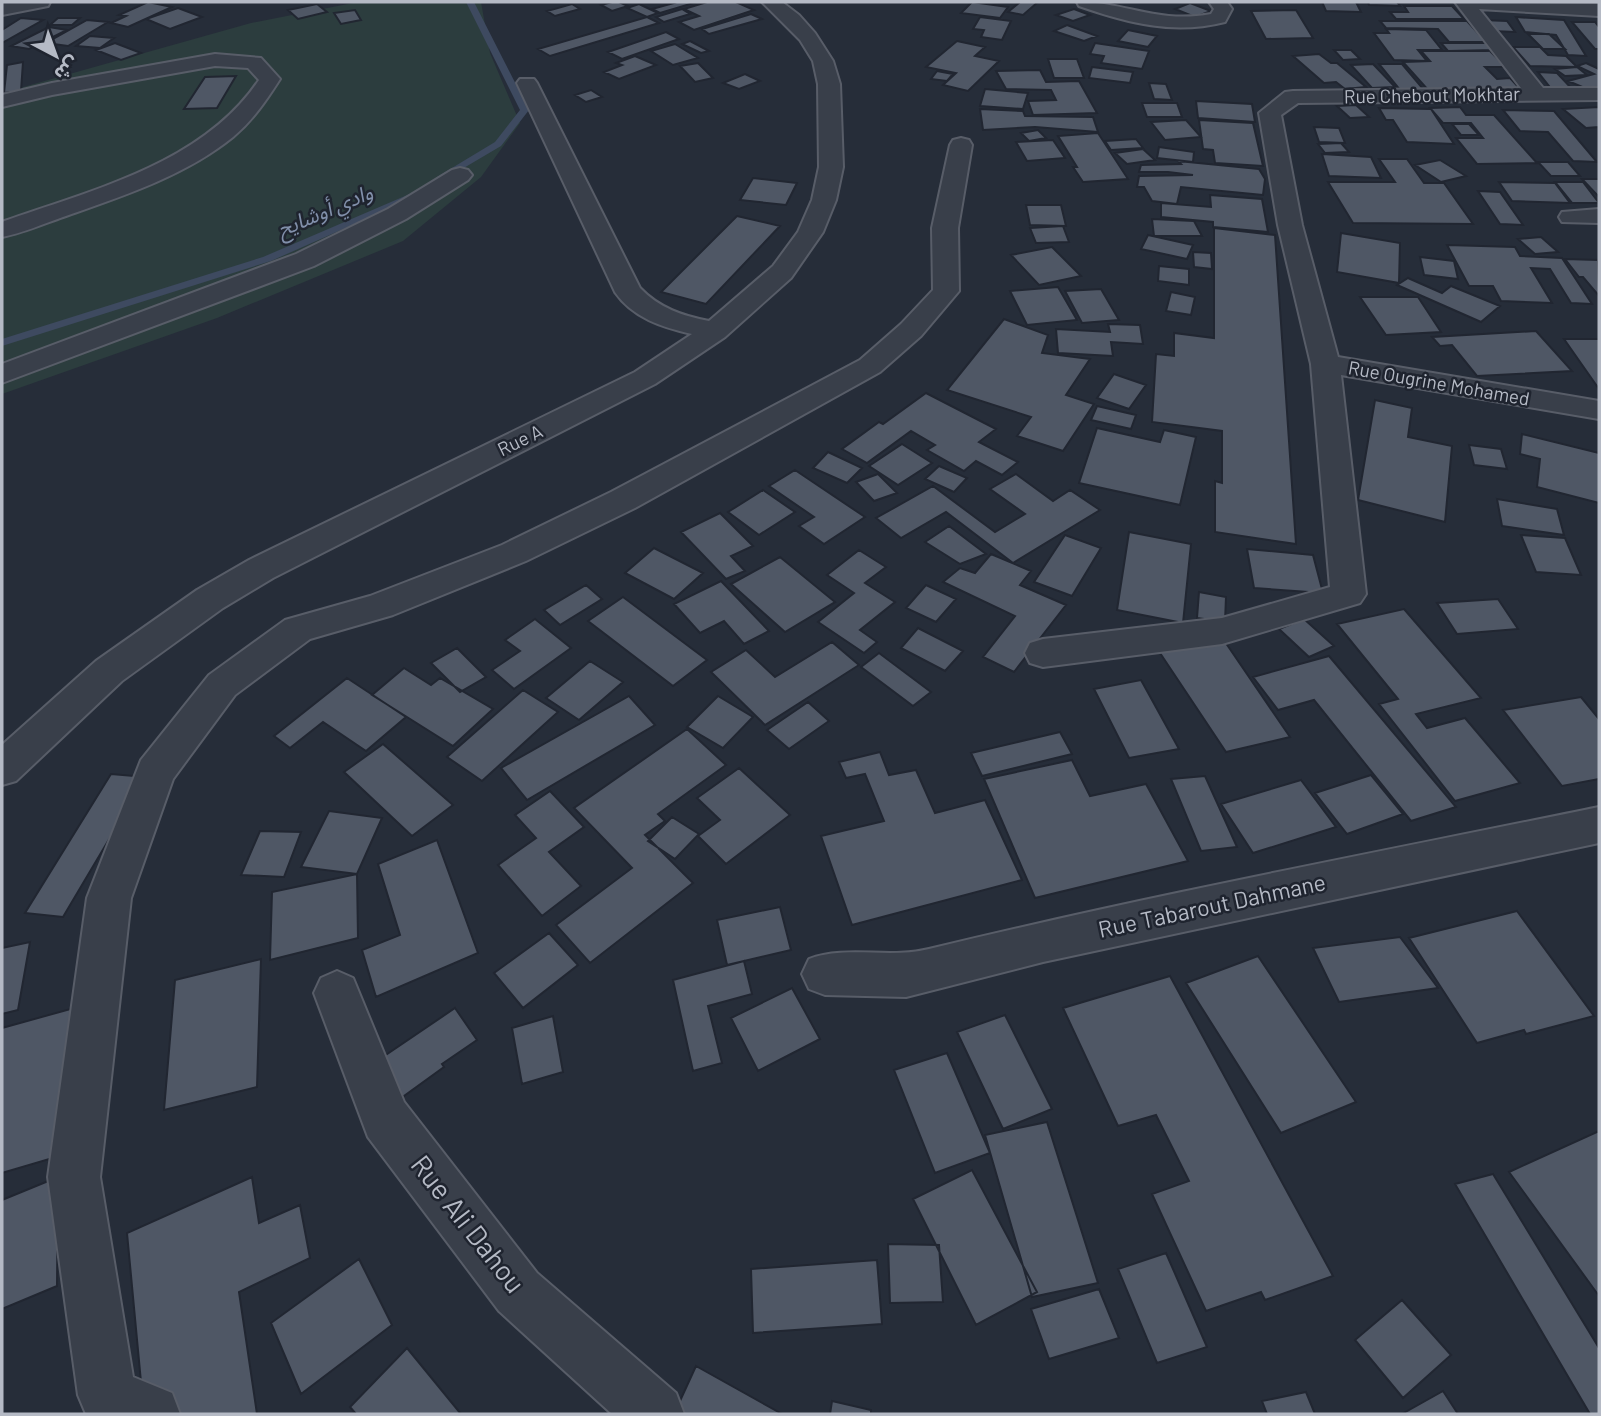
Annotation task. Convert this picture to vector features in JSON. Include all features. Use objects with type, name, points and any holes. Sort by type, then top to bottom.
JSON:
[{"type":"street","points":[[2,9],[41,2]]},
{"type":"street","name":"Rue A","points":[[2,769],[109,671],[210,599],[261,569],[645,378],[715,331],[782,272],[810,232],[824,200],[831,167],[830,84],[822,61],[808,37],[771,2]]},
{"type":"street","points":[[1086,2],[1157,24],[1191,24],[1218,18],[1223,9],[1218,2]]},
{"type":"street","points":[[1537,94],[1464,3],[1599,10]]},
{"type":"street","points":[[2,100],[215,60],[254,62],[270,79],[253,106],[200,148],[150,176],[2,230]]},
{"type":"street","points":[[527,83],[628,292],[640,307],[662,317],[715,331]]},
{"type":"street","name":"Rue Chebout Mokhtar","points":[[1270,113],[1293,97],[1599,94]]},
{"type":"street","name":"Rue Ougrine Mohamed","points":[[1270,113],[1290,225],[1325,364],[1599,410]]},
{"type":"street","points":[[151,1414],[107,1395],[74,1177],[109,898],[155,772],[222,685],[298,629],[380,606],[514,553],[623,500],[870,366],[911,330],[946,291],[945,228],[961,145]]},
{"type":"street","points":[[2,374],[305,260],[397,214],[460,174]]},
{"type":"street","points":[[1571,217],[1599,216]]},
{"type":"street","points":[[1043,653],[1222,631],[1348,594],[1325,364]]},
{"type":"street","name":"Rue Tabarout Dahmane","points":[[825,974],[906,976],[1043,942],[1599,825]]},
{"type":"street","name":"Rue Ali Dahou","points":[[337,993],[386,1119],[518,1292],[655,1414]]},
{"type":"shaded area","points":[[358,2],[481,2],[490,53],[520,123],[481,177],[403,241],[217,318],[2,394],[2,93],[251,23]]},
{"type":"building","points":[[148,2],[172,7],[128,27],[111,23],[126,16],[119,15]]},
{"type":"building","points":[[612,2],[628,6],[612,11],[601,5]]},
{"type":"building","points":[[672,2],[697,2],[660,13],[652,9],[674,3]]},
{"type":"building","points":[[707,2],[736,2],[754,10],[694,30],[679,22],[699,16],[684,9]]},
{"type":"building","points":[[972,2],[1008,7],[1000,18],[961,13]]},
{"type":"building","points":[[1020,2],[1038,2],[1023,15],[1008,12]]},
{"type":"building","points":[[1322,2],[1356,2],[1361,12],[1326,11]]},
{"type":"building","points":[[1368,2],[1397,2],[1400,6],[1369,5]]},
{"type":"building","points":[[1190,3],[1211,11],[1195,17],[1175,9]]},
{"type":"building","points":[[317,4],[327,12],[298,19],[288,10]]},
{"type":"building","points":[[572,4],[580,9],[555,16],[547,11]]},
{"type":"building","points":[[639,4],[658,13],[647,17],[627,8]]},
{"type":"building","points":[[1404,6],[1452,6],[1464,19],[1396,19],[1390,12],[1408,12]]},
{"type":"building","points":[[178,8],[202,17],[170,29],[146,19]]},
{"type":"building","points":[[682,9],[690,14],[664,22],[656,17]]},
{"type":"building","points":[[1074,9],[1090,15],[1073,21],[1056,15]]},
{"type":"building","points":[[355,10],[361,20],[341,24],[334,13]]},
{"type":"building","points":[[1296,10],[1313,38],[1266,39],[1251,11]]},
{"type":"building","points":[[751,14],[762,19],[709,34],[702,29]]},
{"type":"building","points":[[647,17],[659,23],[550,56],[538,49]]},
{"type":"building","points":[[980,17],[1011,21],[1002,40],[981,37],[984,30],[973,29]]},
{"type":"building","points":[[1516,17],[1564,20],[1586,56],[1568,55],[1556,35],[1525,32]]},
{"type":"building","points":[[21,18],[43,20],[2,43],[2,30]]},
{"type":"building","points":[[58,18],[80,18],[72,25],[50,25]]},
{"type":"building","points":[[87,20],[108,22],[68,46],[46,43]]},
{"type":"building","points":[[1483,20],[1507,21],[1515,32],[1492,31]]},
{"type":"building","points":[[1380,21],[1467,21],[1486,42],[1449,42],[1438,29],[1386,28]]},
{"type":"building","points":[[1572,22],[1595,22],[1599,27],[1599,49],[1595,49]]},
{"type":"building","points":[[1067,25],[1097,36],[1084,41],[1054,31]]},
{"type":"building","points":[[49,27],[67,30],[29,49],[11,46]]},
{"type":"building","points":[[1386,29],[1426,30],[1442,50],[1418,50],[1427,61],[1394,60],[1374,33],[1389,33]]},
{"type":"building","points":[[1128,30],[1157,36],[1148,47],[1118,41]]},
{"type":"building","points":[[666,32],[679,39],[622,59],[608,52]]},
{"type":"building","points":[[1528,34],[1549,34],[1565,49],[1543,49]]},
{"type":"building","points":[[90,36],[114,38],[100,48],[76,46]]},
{"type":"building","points":[[690,41],[709,51],[701,53],[682,44]]},
{"type":"building","points":[[957,41],[985,47],[975,56],[999,61],[968,91],[943,85],[956,73],[926,67]]},
{"type":"building","points":[[115,43],[141,53],[121,60],[96,50]]},
{"type":"building","points":[[1095,43],[1149,51],[1142,69],[1101,63],[1104,56],[1090,54]]},
{"type":"building","points":[[1441,43],[1486,43],[1494,50],[1448,51]]},
{"type":"building","points":[[675,44],[698,58],[673,65],[651,51]]},
{"type":"building","points":[[1513,47],[1540,47],[1548,55],[1566,56],[1577,67],[1530,66]]},
{"type":"building","points":[[1334,50],[1351,50],[1360,59],[1343,60]]},
{"type":"building","points":[[1421,51],[1490,51],[1506,67],[1485,67],[1497,79],[1510,78],[1522,91],[1429,91],[1403,62],[1430,61]]},
{"type":"building","points":[[1319,54],[1331,63],[1337,63],[1366,87],[1345,89],[1336,82],[1324,83],[1293,56]]},
{"type":"building","points":[[635,56],[656,65],[619,79],[604,72],[622,65],[616,63]]},
{"type":"building","points":[[1048,59],[1077,59],[1084,78],[1054,78]]},
{"type":"building","points":[[23,62],[21,91],[4,93],[7,65]]},
{"type":"building","points":[[698,63],[713,78],[695,82],[680,66]]},
{"type":"building","points":[[1586,63],[1599,69],[1599,94],[1568,81],[1594,74],[1577,66]]},
{"type":"building","points":[[1373,64],[1395,87],[1372,88],[1351,65]]},
{"type":"building","points":[[1379,64],[1402,64],[1424,90],[1400,90]]},
{"type":"building","points":[[1092,67],[1133,72],[1130,83],[1089,78]]},
{"type":"building","points":[[1577,67],[1587,75],[1565,76],[1555,69]]},
{"type":"building","points":[[1040,70],[1046,82],[1079,81],[1097,113],[1033,115],[1028,101],[1056,100],[1051,90],[1006,89],[996,71]]},
{"type":"building","points":[[937,71],[953,74],[947,81],[931,79]]},
{"type":"building","points":[[1538,72],[1557,73],[1574,91],[1553,91]]},
{"type":"building","points":[[745,74],[760,81],[739,89],[723,83]]},
{"type":"building","points":[[236,76],[217,108],[184,109],[205,77]]},
{"type":"building","points":[[1149,83],[1166,84],[1172,100],[1154,99]]},
{"type":"building","points":[[985,89],[1028,93],[1023,109],[980,106]]},
{"type":"building","points":[[591,90],[602,97],[586,102],[575,95]]},
{"type":"building","points":[[1196,101],[1252,104],[1255,122],[1198,118]]},
{"type":"building","points":[[1142,103],[1177,103],[1182,117],[1147,117]]},
{"type":"building","points":[[1356,105],[1369,117],[1350,118],[1337,106]]},
{"type":"building","points":[[1460,107],[1466,115],[1494,115],[1537,163],[1477,164],[1456,138],[1483,138],[1471,123],[1443,123],[1430,108]]},
{"type":"building","points":[[1599,107],[1599,127],[1586,128],[1563,109]]},
{"type":"building","points":[[1379,108],[1431,109],[1454,144],[1407,142],[1393,120],[1386,120]]},
{"type":"building","points":[[980,109],[1023,111],[1025,116],[1093,117],[1098,132],[1035,127],[983,130]]},
{"type":"building","points":[[1503,110],[1554,111],[1597,162],[1573,161],[1548,132],[1520,131]]},
{"type":"building","points":[[1186,120],[1201,137],[1165,140],[1151,122]]},
{"type":"building","points":[[1199,120],[1253,123],[1263,166],[1215,163],[1213,150],[1203,149]]},
{"type":"building","points":[[1452,124],[1469,124],[1479,135],[1461,135]]},
{"type":"building","points":[[1314,127],[1339,128],[1345,143],[1319,142]]},
{"type":"building","points":[[1038,130],[1046,138],[1029,141],[1021,133]]},
{"type":"building","points":[[1098,133],[1128,179],[1083,182],[1058,136]]},
{"type":"building","points":[[1136,139],[1143,148],[1111,150],[1105,141]]},
{"type":"building","points":[[1053,140],[1065,158],[1027,161],[1016,142]]},
{"type":"building","points":[[1341,143],[1349,152],[1325,153],[1318,144]]},
{"type":"building","points":[[1159,147],[1194,152],[1193,162],[1157,158]]},
{"type":"building","points":[[1143,149],[1155,160],[1127,164],[1115,153]]},
{"type":"building","points":[[1322,154],[1371,157],[1381,178],[1329,176]]},
{"type":"building","points":[[1379,159],[1407,159],[1424,183],[1444,183],[1473,224],[1353,223],[1328,182],[1395,182]]},
{"type":"building","points":[[1440,160],[1466,176],[1441,182],[1415,165]]},
{"type":"building","points":[[1178,161],[1259,169],[1265,179],[1263,195],[1181,187],[1177,204],[1152,201],[1144,187],[1137,187],[1139,176],[1193,175],[1139,172],[1141,165],[1181,164]]},
{"type":"building","points":[[1538,162],[1568,162],[1580,176],[1551,176]]},
{"type":"building","points":[[753,178],[797,183],[786,205],[740,200]]},
{"type":"building","points":[[1582,179],[1599,179],[1599,197]]},
{"type":"building","points":[[1499,182],[1555,183],[1570,203],[1512,201]]},
{"type":"building","points":[[1555,182],[1583,182],[1599,203],[1572,203]]},
{"type":"building","points":[[1478,191],[1500,192],[1523,225],[1500,224]]},
{"type":"building","points":[[1210,195],[1262,199],[1268,232],[1213,227],[1213,222],[1161,217],[1161,203],[1211,207]]},
{"type":"building","points":[[1026,205],[1061,205],[1066,226],[1030,225]]},
{"type":"building","points":[[737,216],[780,226],[706,304],[661,292]]},
{"type":"building","points":[[1152,219],[1194,221],[1202,236],[1154,236]]},
{"type":"building","points":[[1063,226],[1069,242],[1036,243],[1030,228]]},
{"type":"building","points":[[1214,228],[1275,235],[1296,544],[1215,532],[1215,481],[1222,483],[1222,431],[1152,422],[1156,354],[1174,356],[1174,333],[1214,338]]},
{"type":"building","points":[[1341,233],[1400,243],[1399,283],[1337,272]]},
{"type":"building","points":[[1148,235],[1193,245],[1187,259],[1141,249]]},
{"type":"building","points":[[1541,237],[1558,252],[1535,254],[1518,239]]},
{"type":"building","points":[[1447,245],[1515,247],[1520,256],[1562,258],[1592,304],[1571,303],[1550,269],[1531,268],[1552,303],[1501,301],[1493,286],[1469,286]]},
{"type":"building","points":[[1052,247],[1081,276],[1039,285],[1011,255]]},
{"type":"building","points":[[1193,252],[1211,253],[1212,269],[1194,267]]},
{"type":"building","points":[[1420,257],[1454,261],[1458,279],[1424,275]]},
{"type":"building","points":[[1565,259],[1598,260],[1599,296],[1583,277],[1579,277]]},
{"type":"building","points":[[1159,266],[1189,269],[1189,285],[1158,281]]},
{"type":"building","points":[[1408,278],[1442,293],[1451,286],[1500,306],[1481,322],[1397,285]]},
{"type":"building","points":[[1058,287],[1077,320],[1027,325],[1010,291]]},
{"type":"building","points":[[1101,289],[1119,320],[1082,323],[1065,291]]},
{"type":"building","points":[[1171,292],[1195,297],[1191,315],[1166,311]]},
{"type":"building","points":[[1360,297],[1418,297],[1441,332],[1386,335]]},
{"type":"building","points":[[1004,319],[1048,335],[1042,353],[1090,359],[1066,395],[1094,404],[1063,451],[1017,436],[1031,417],[947,390]]},
{"type":"building","points":[[1108,324],[1140,325],[1143,344],[1111,342],[1113,356],[1058,353],[1056,329],[1110,332]]},
{"type":"building","points":[[1536,331],[1572,371],[1477,376],[1452,345],[1440,346],[1432,337]]},
{"type":"building","points":[[1564,339],[1599,339],[1599,389]]},
{"type":"building","points":[[1114,374],[1146,385],[1129,409],[1097,398]]},
{"type":"building","points":[[926,393],[996,429],[979,442],[1018,462],[1002,475],[976,461],[964,471],[927,450],[935,445],[911,431],[867,463],[842,449]]},
{"type":"building","points":[[1375,400],[1412,408],[1408,437],[1452,446],[1445,522],[1358,500]]},
{"type":"building","points":[[1097,406],[1136,415],[1131,429],[1091,420]]},
{"type":"building","points":[[1097,428],[1160,442],[1164,430],[1196,437],[1180,505],[1079,483]]},
{"type":"building","points":[[1522,434],[1599,453],[1599,503],[1537,487],[1540,459],[1520,454]]},
{"type":"building","points":[[902,444],[932,463],[898,485],[869,466]]},
{"type":"building","points":[[1469,445],[1501,449],[1507,469],[1474,465]]},
{"type":"building","points":[[828,452],[862,468],[847,483],[813,468]]},
{"type":"building","points":[[939,466],[967,478],[954,492],[925,479]]},
{"type":"building","points":[[795,470],[865,517],[824,544],[799,526],[814,517],[769,486]]},
{"type":"building","points":[[878,474],[897,493],[874,501],[856,482]]},
{"type":"building","points":[[1016,474],[1053,501],[1070,490],[1100,510],[1013,563],[946,512],[901,538],[876,518],[933,486],[995,532],[1025,514],[990,489]]},
{"type":"building","points":[[763,490],[795,512],[759,535],[728,512]]},
{"type":"building","points":[[1497,499],[1557,509],[1564,535],[1502,526]]},
{"type":"building","points":[[720,513],[753,546],[731,556],[745,571],[726,579],[681,532]]},
{"type":"building","points":[[949,526],[986,554],[960,564],[925,542]]},
{"type":"building","points":[[1129,532],[1191,544],[1183,623],[1117,610]]},
{"type":"building","points":[[1065,535],[1101,548],[1072,596],[1034,582]]},
{"type":"building","points":[[1521,535],[1565,538],[1581,575],[1536,572]]},
{"type":"building","points":[[654,548],[703,573],[674,599],[625,573]]},
{"type":"building","points":[[1247,549],[1313,555],[1323,593],[1254,588]]},
{"type":"building","points":[[859,550],[886,567],[865,583],[895,602],[860,630],[877,642],[864,653],[818,622],[854,593],[827,575]]},
{"type":"building","points":[[991,554],[1031,571],[1020,585],[1066,605],[1014,672],[983,657],[1015,616],[943,582],[960,568],[975,573]]},
{"type":"building","points":[[780,557],[835,602],[785,632],[731,584]]},
{"type":"building","points":[[721,581],[769,631],[744,644],[724,621],[700,633],[674,604]]},
{"type":"building","points":[[586,585],[602,599],[560,625],[544,610]]},
{"type":"building","points":[[926,585],[956,599],[936,622],[906,608]]},
{"type":"building","points":[[1199,592],[1226,597],[1225,622],[1197,618]]},
{"type":"building","points":[[623,597],[707,660],[673,686],[588,621]]},
{"type":"building","points":[[1498,599],[1518,629],[1457,634],[1437,603]]},
{"type":"building","points":[[1404,609],[1481,698],[1416,714],[1427,728],[1465,718],[1520,783],[1455,801],[1379,704],[1398,699],[1337,624]]},
{"type":"building","points":[[535,619],[571,648],[514,689],[492,670],[520,651],[505,640]]},
{"type":"building","points":[[1304,619],[1334,646],[1309,657],[1279,629]]},
{"type":"building","points":[[918,628],[963,651],[945,671],[901,648]]},
{"type":"building","points":[[1219,633],[1290,737],[1226,752],[1156,647]]},
{"type":"building","points":[[832,642],[859,665],[765,725],[711,672],[746,650],[775,677]]},
{"type":"building","points":[[457,648],[486,677],[460,692],[431,663]]},
{"type":"building","points":[[879,653],[931,692],[913,706],[861,667]]},
{"type":"building","points":[[1329,656],[1456,807],[1411,821],[1314,700],[1278,710],[1253,677]]},
{"type":"building","points":[[590,661],[623,682],[579,720],[546,698]]},
{"type":"building","points":[[404,668],[431,685],[440,678],[493,709],[453,746],[372,695]]},
{"type":"building","points":[[347,678],[406,717],[366,751],[323,722],[290,748],[274,736]]},
{"type":"building","points":[[1141,680],[1179,749],[1129,758],[1094,689]]},
{"type":"building","points":[[523,690],[558,712],[482,781],[447,757]]},
{"type":"building","points":[[629,696],[655,725],[527,800],[501,768]]},
{"type":"building","points":[[718,696],[753,717],[723,748],[687,727]]},
{"type":"building","points":[[1581,697],[1599,719],[1599,779],[1562,786],[1503,710]]},
{"type":"building","points":[[808,702],[829,721],[789,749],[767,730]]},
{"type":"building","points":[[687,729],[726,765],[658,814],[665,821],[645,835],[693,883],[590,963],[556,925],[632,868],[574,808]]},
{"type":"building","points":[[1060,732],[1072,754],[982,776],[971,753]]},
{"type":"building","points":[[383,744],[453,805],[412,836],[344,772]]},
{"type":"building","points":[[880,752],[889,775],[916,770],[935,813],[985,800],[1022,880],[852,925],[821,836],[884,821],[865,774],[846,778],[839,762]]},
{"type":"building","points":[[1072,760],[1090,796],[1146,784],[1188,861],[1035,898],[984,779]]},
{"type":"building","points":[[739,768],[790,815],[726,864],[698,836],[720,820],[697,798]]},
{"type":"building","points":[[111,774],[146,777],[63,917],[25,913]]},
{"type":"building","points":[[1371,775],[1403,814],[1347,834],[1315,793]]},
{"type":"building","points":[[1205,776],[1237,847],[1201,851],[1171,779]]},
{"type":"building","points":[[1301,780],[1336,827],[1253,853],[1221,804]]},
{"type":"building","points":[[550,791],[584,827],[549,852],[581,886],[542,916],[498,865],[536,838],[515,815]]},
{"type":"building","points":[[329,811],[382,818],[357,874],[301,867]]},
{"type":"building","points":[[672,817],[699,834],[675,859],[648,841]]},
{"type":"building","points":[[260,831],[301,832],[284,877],[241,875]]},
{"type":"building","points":[[437,840],[478,953],[376,997],[362,950],[400,935],[378,864]]},
{"type":"building","points":[[357,874],[358,938],[270,960],[272,892]]},
{"type":"building","points":[[780,907],[791,950],[727,965],[717,920]]},
{"type":"building","points":[[1517,911],[1594,1016],[1526,1034],[1524,1030],[1477,1043],[1409,938]]},
{"type":"building","points":[[549,933],[578,965],[523,1008],[494,973]]},
{"type":"building","points":[[1400,937],[1438,988],[1339,1002],[1313,948]]},
{"type":"building","points":[[30,942],[18,1010],[2,1014],[2,948]]},
{"type":"building","points":[[1258,956],[1356,1102],[1281,1133],[1186,983]]},
{"type":"building","points":[[261,959],[257,1087],[164,1110],[175,980]]},
{"type":"building","points":[[744,961],[752,994],[708,1006],[722,1063],[693,1071],[673,980]]},
{"type":"building","points":[[1170,976],[1333,1276],[1265,1300],[1261,1292],[1206,1311],[1152,1194],[1189,1181],[1156,1115],[1118,1126],[1063,1008]]},
{"type":"building","points":[[792,988],[820,1039],[758,1071],[731,1018]]},
{"type":"building","points":[[74,1008],[63,1155],[2,1173],[2,1028]]},
{"type":"building","points":[[455,1008],[477,1040],[442,1064],[444,1067],[397,1101],[374,1063]]},
{"type":"building","points":[[1005,1015],[1052,1109],[1003,1129],[957,1032]]},
{"type":"building","points":[[553,1016],[563,1072],[522,1084],[512,1028]]},
{"type":"building","points":[[947,1053],[990,1153],[935,1173],[894,1070]]},
{"type":"building","points":[[1047,1122],[1098,1283],[1032,1297],[985,1135]]},
{"type":"building","points":[[1599,1131],[1599,1296],[1509,1172]]},
{"type":"building","points":[[972,1170],[1037,1292],[976,1325],[913,1199]]},
{"type":"building","points":[[1493,1174],[1599,1348],[1599,1414],[1590,1414],[1455,1184]]},
{"type":"building","points":[[58,1177],[57,1286],[2,1309],[2,1200]]},
{"type":"building","points":[[252,1177],[259,1223],[300,1205],[310,1258],[239,1292],[257,1414],[144,1414],[127,1233]]},
{"type":"building","points":[[888,1244],[939,1245],[943,1302],[890,1303]]},
{"type":"building","points":[[1166,1253],[1207,1347],[1157,1363],[1118,1269]]},
{"type":"building","points":[[359,1259],[392,1325],[301,1394],[271,1323]]},
{"type":"building","points":[[877,1260],[882,1324],[753,1333],[751,1269]]},
{"type":"building","points":[[1099,1289],[1119,1338],[1049,1359],[1031,1309]]},
{"type":"building","points":[[1402,1300],[1451,1355],[1403,1398],[1355,1340]]},
{"type":"building","points":[[407,1348],[461,1414],[356,1414],[350,1407]]},
{"type":"building","points":[[696,1366],[782,1414],[674,1414]]},
{"type":"building","points":[[1443,1391],[1458,1414],[1402,1414]]},
{"type":"building","points":[[1306,1392],[1315,1414],[1267,1414],[1262,1401]]},
{"type":"building","points":[[832,1401],[871,1410],[871,1414],[830,1414]]},
{"type":"waterway","name":"وادي أوشايح","points":[[440,179],[498,144],[525,110],[470,2]]},
{"type":"waterway","name":"وادي أوشايح","points":[[2,343],[267,259],[415,195]]}]
